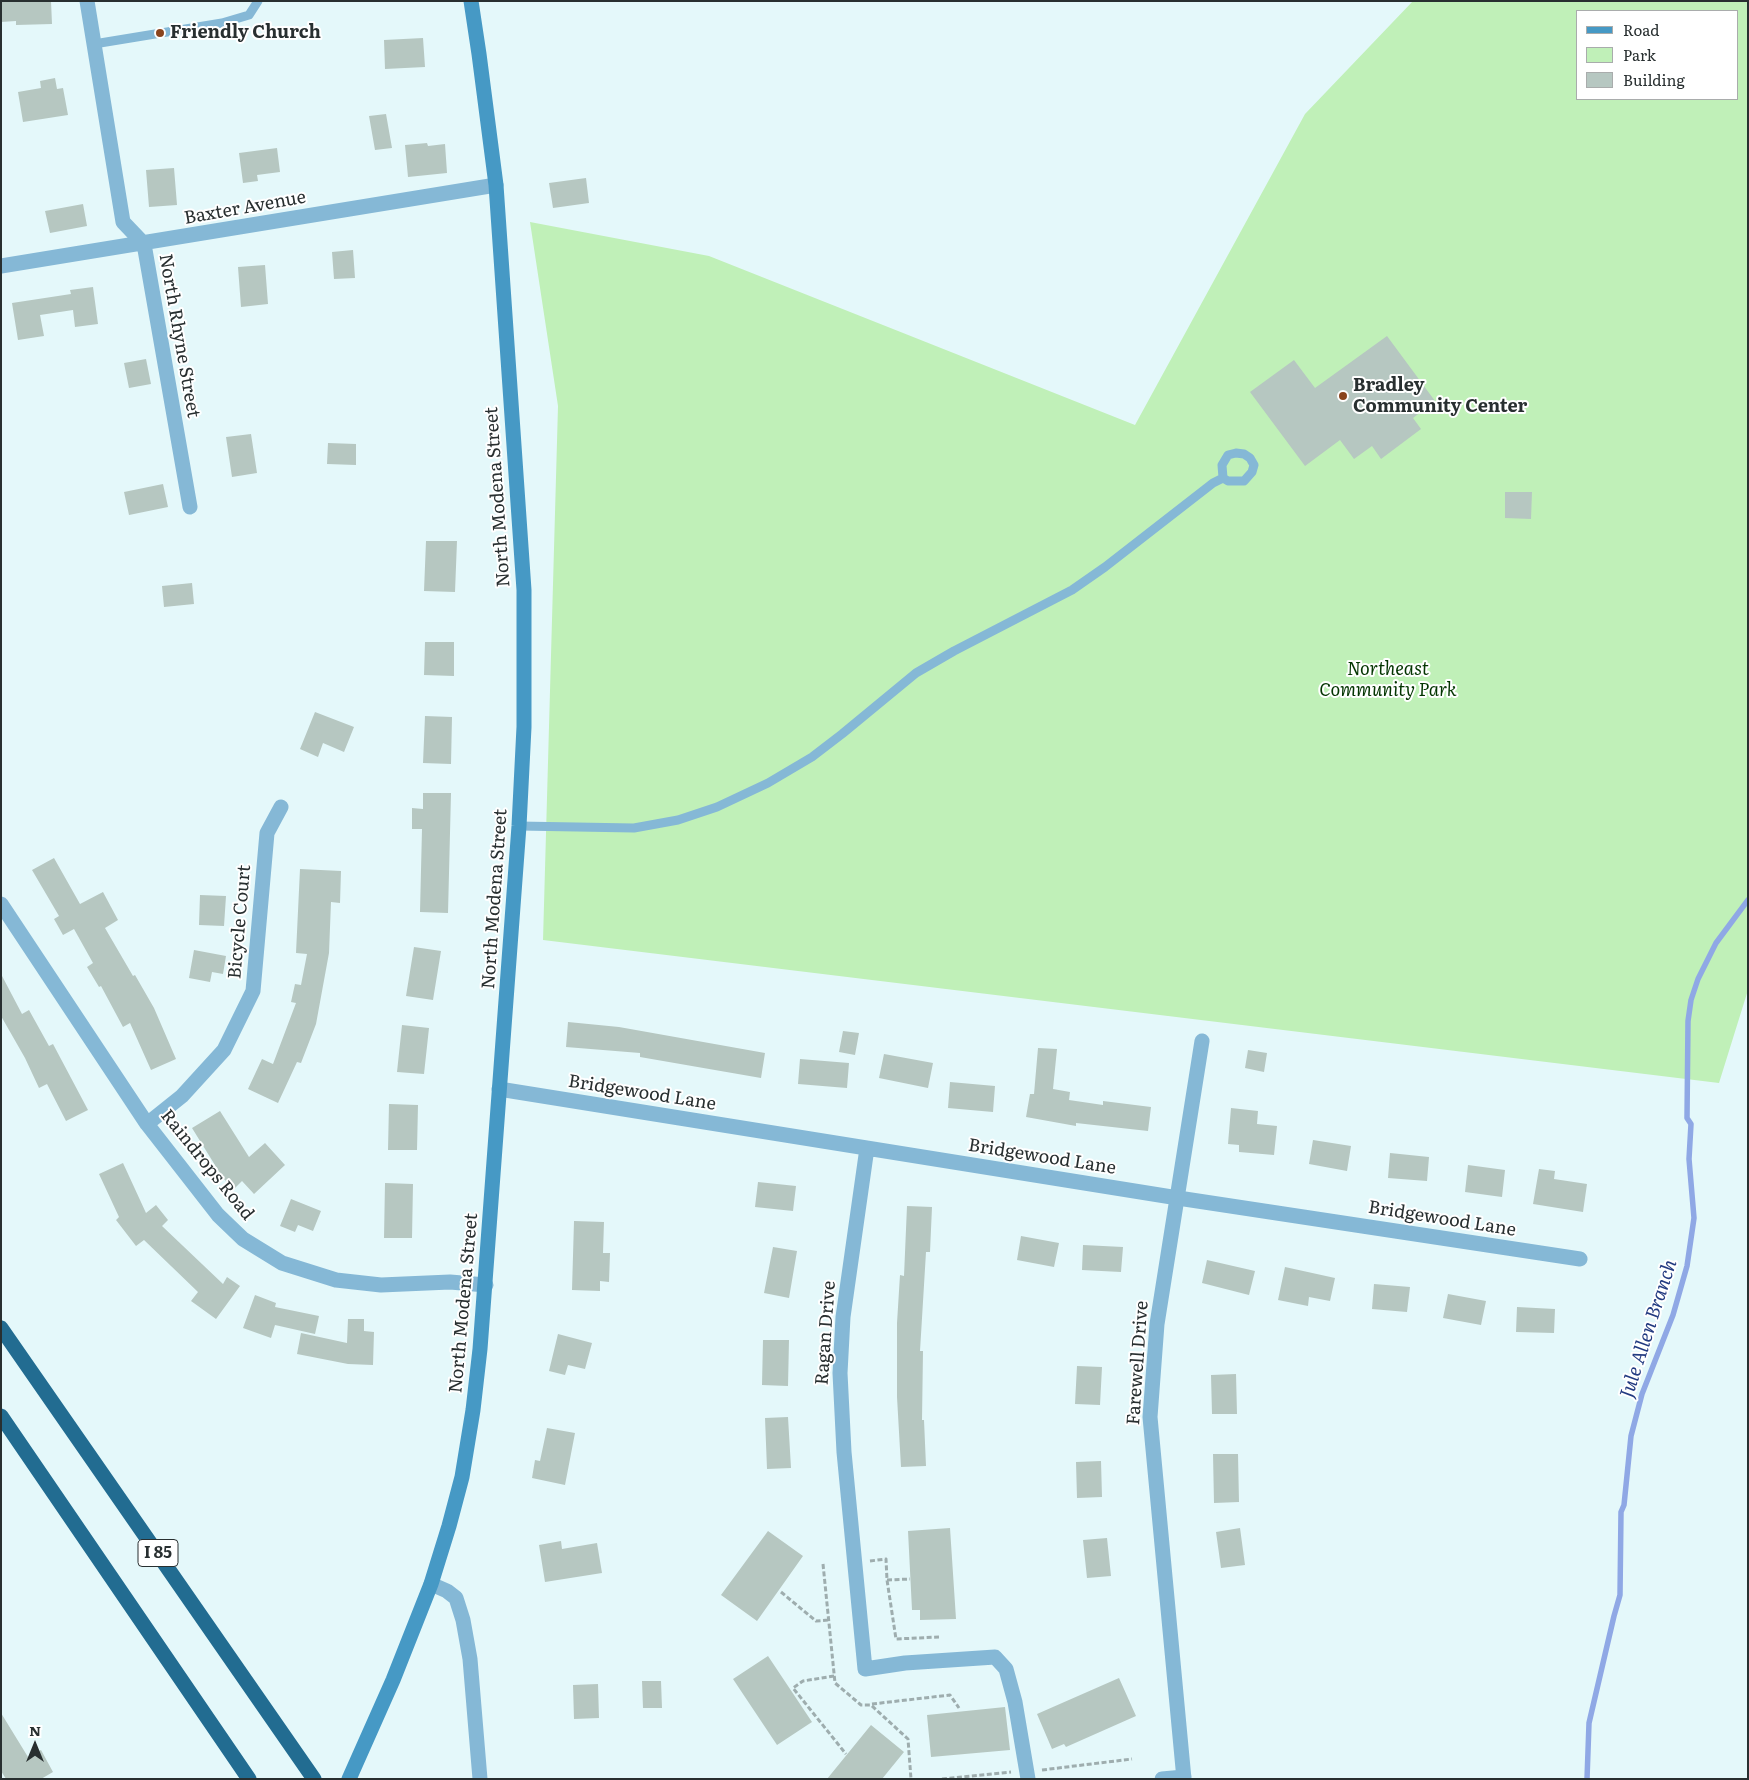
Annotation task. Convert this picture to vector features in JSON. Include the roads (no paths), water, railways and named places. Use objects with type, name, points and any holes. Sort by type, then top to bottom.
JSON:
[{"type":"highway","name":"I 85","points":[[1,1328],[314,1779]]},
{"type":"highway","points":[[1,1416],[249,1779]]},
{"type":"street","name":"North Rhyne Street","points":[[87,1],[123,222],[144,244],[190,507]]},
{"type":"street","name":"North Modena Street","points":[[349,1779],[393,1680],[431,1584],[462,1476],[473,1410],[486,1285],[519,826],[524,727],[524,590],[496,185],[480,54],[471,1]]},
{"type":"street","name":"Baxter Avenue","points":[[1,266],[496,185]]},
{"type":"street","name":"Bicycle Court","points":[[147,1124],[182,1096],[224,1050],[253,991],[267,834],[281,807]]},
{"type":"street","name":"Raindrops Road","points":[[1,904],[147,1124],[218,1216],[244,1239],[282,1263],[336,1280],[381,1285],[450,1282],[486,1285]]},
{"type":"street","name":"Farewell Drive","points":[[1184,1778],[1150,1417],[1157,1324],[1202,1041]]},
{"type":"street","name":"Bridgewood Lane","points":[[499,1089],[1178,1198],[1580,1259]]},
{"type":"street","name":"Ragan Drive","points":[[866,1148],[843,1317],[840,1373],[844,1452],[865,1669],[905,1663],[995,1657],[1006,1669],[1015,1702],[1028,1779]]},
{"type":"street","points":[[431,1584],[456,1598],[463,1620],[470,1659],[480,1779]]},
{"type":"street","points":[[1162,1779],[1184,1778]]},
{"type":"lane","points":[[94,44],[222,23],[249,15],[258,1]]},
{"type":"lane","points":[[519,826],[634,828],[678,820],[717,807],[768,783],[819,751],[916,673],[954,651],[1072,590],[1105,567],[1213,483],[1223,478]]},
{"type":"waterway","name":"Jule Allen Branch","points":[[1587,1779],[1589,1723],[1620,1595],[1621,1512],[1624,1505],[1631,1436],[1642,1394],[1673,1315],[1687,1266],[1694,1218],[1689,1159],[1691,1124],[1687,1118],[1688,1021],[1691,1000],[1698,979],[1716,943],[1748,900]]},
{"type":"place","name":"Friendly Church","points":[[160,33]]},
{"type":"place","name":"Bradley Community Center","points":[[1343,396]]},
{"type":"park label","name":"Northeast Community Park","points":[[1388,680]]}]
